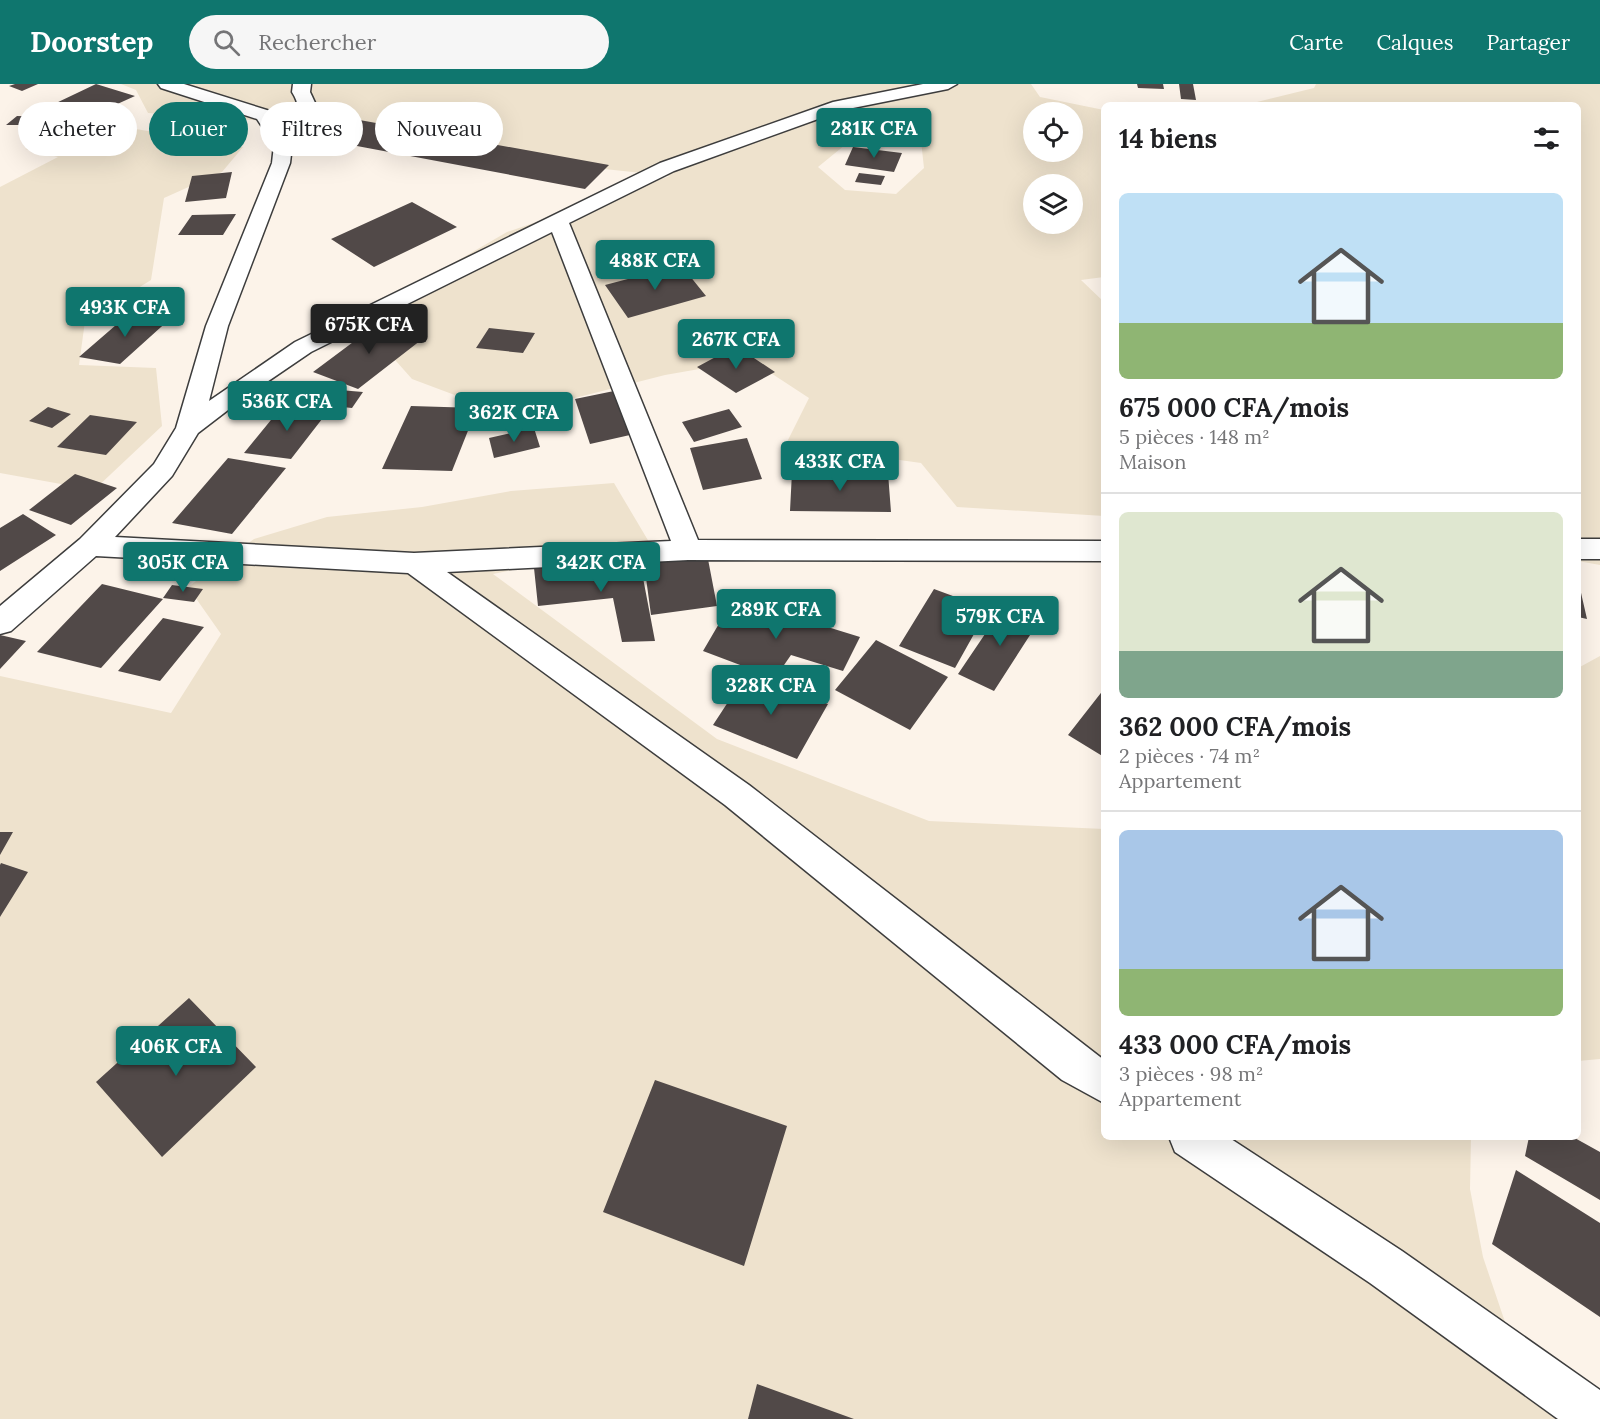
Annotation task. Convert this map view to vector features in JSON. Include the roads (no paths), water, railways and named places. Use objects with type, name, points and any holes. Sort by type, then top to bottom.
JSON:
[{"type":"street","points":[[167,84],[260,114]]},
{"type":"street","points":[[302,84],[301,92],[308,102]]},
{"type":"street","points":[[189,428],[303,346],[667,167],[871,97],[948,84]]},
{"type":"street","points":[[0,622],[90,546],[164,470],[189,428],[217,326],[282,156]]},
{"type":"street","points":[[557,220],[636,413],[688,550]]},
{"type":"street","points":[[90,546],[414,563],[688,550],[1101,551]]},
{"type":"street","points":[[1581,549],[1600,549]]},
{"type":"street","points":[[414,563],[738,795],[1049,1044],[1101,1081]]},
{"type":"street","points":[[1195,1140],[1386,1267],[1599,1419]]}]
